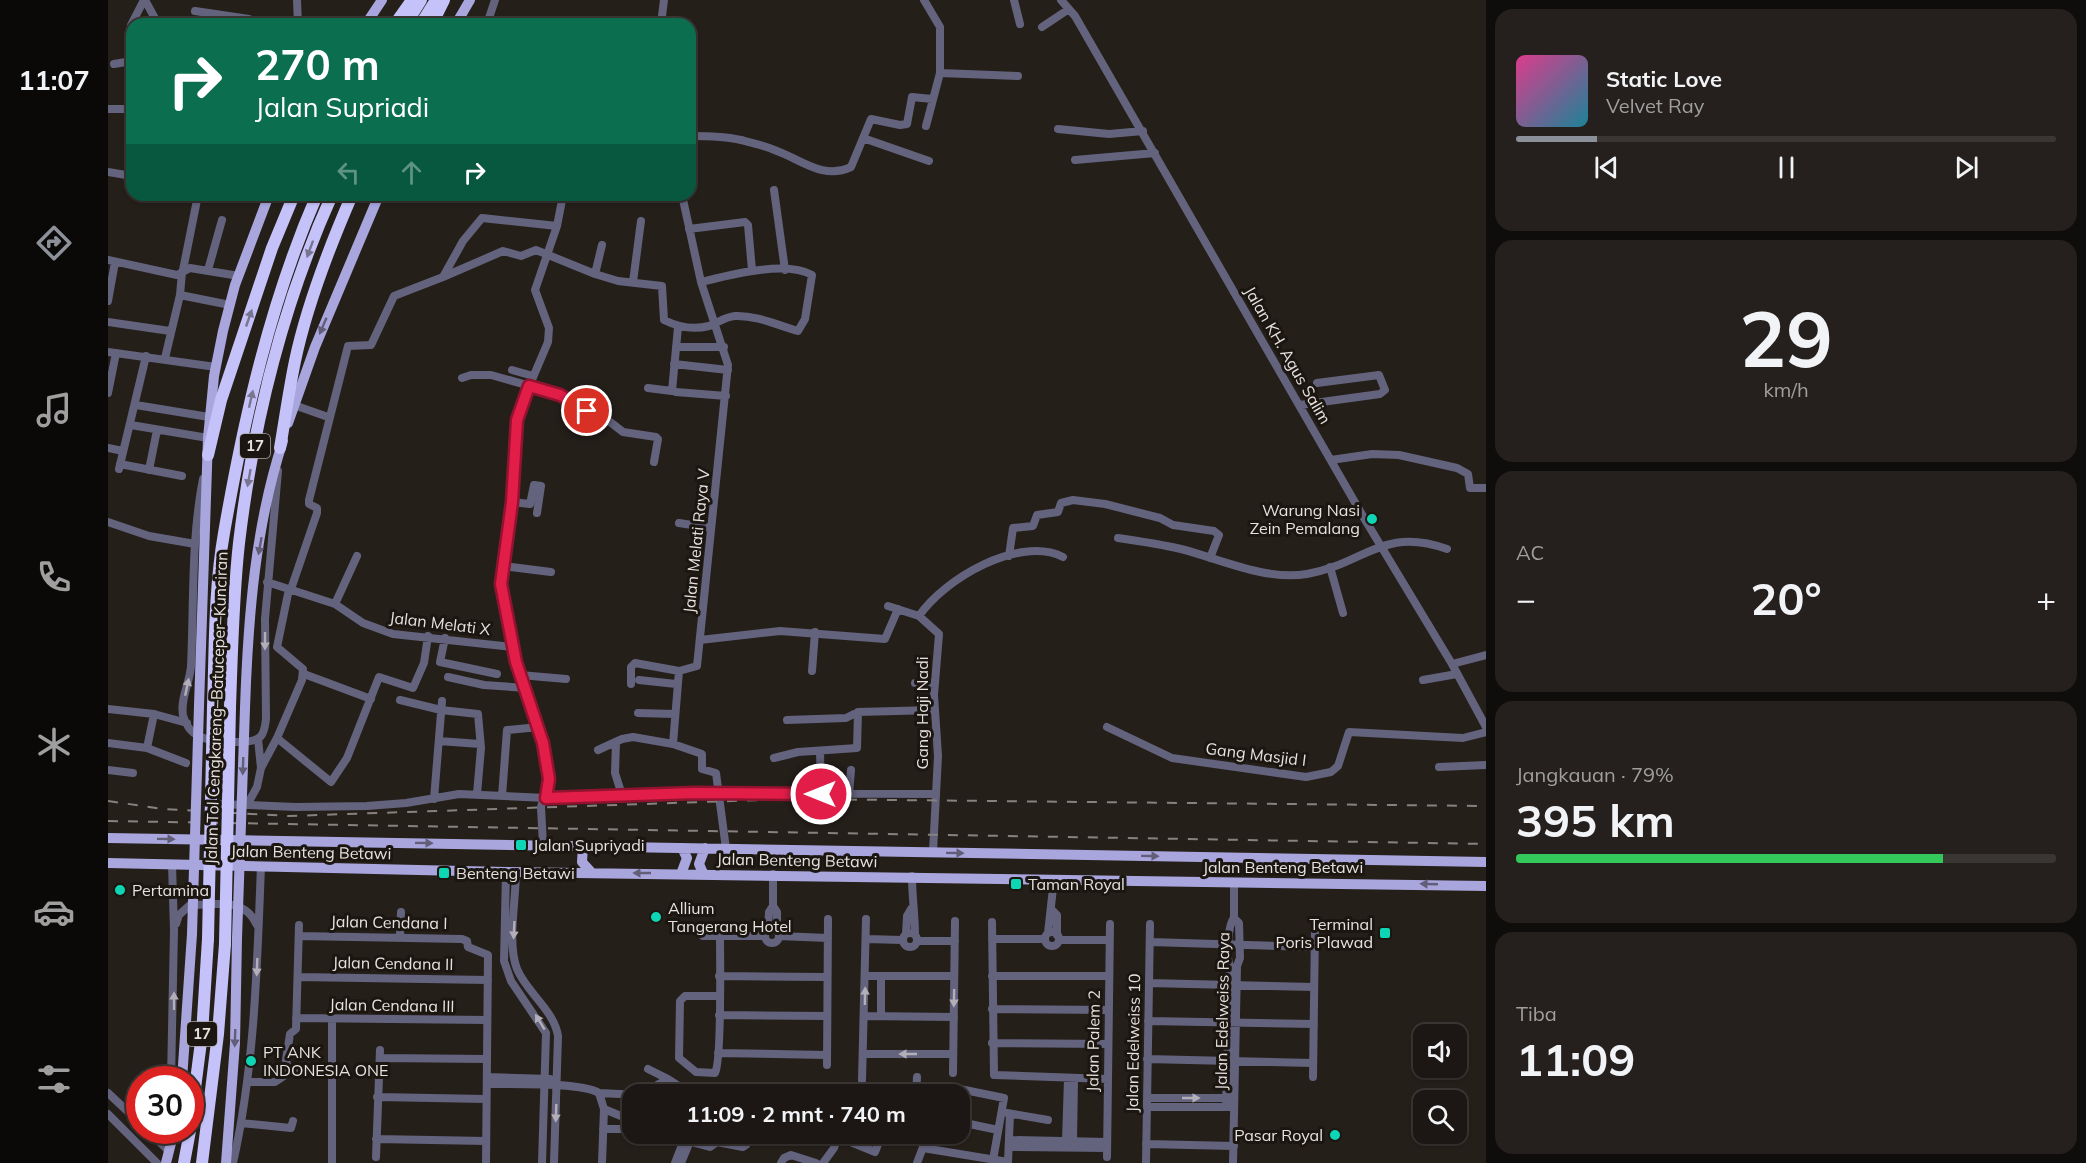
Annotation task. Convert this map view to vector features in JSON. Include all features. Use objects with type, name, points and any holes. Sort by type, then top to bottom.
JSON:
[{"type":"highway","points":[[399,18],[412,0]]},
{"type":"highway","points":[[410,18],[421,0]]},
{"type":"highway","points":[[425,18],[436,0]]},
{"type":"highway","points":[[435,18],[444,0]]},
{"type":"highway","points":[[208,455],[221,400],[272,248],[292,201]]},
{"type":"highway","name":"Jalan Tol Cengkareng–Batuceper–Kunciran","points":[[198,1066],[208,939],[213,707],[223,542],[242,437],[283,281],[315,201]]},
{"type":"highway","name":"Jalan Tol Cengkareng–Batuceper–Kunciran","points":[[202,1163],[216,1056],[225,944],[230,707],[237,565],[256,441],[284,326],[330,201]]},
{"type":"highway","points":[[280,448],[295,360],[304,326],[324,264],[350,201]]},
{"type":"highway","name":"Jalan Tol Cengkareng–Batuceper–Kunciran","points":[[185,1159],[188,1144]]},
{"type":"main road","points":[[370,18],[382,0]]},
{"type":"main road","points":[[459,18],[470,0]]},
{"type":"main road","points":[[183,1066],[192,934],[209,417],[216,367],[230,305],[265,201]]},
{"type":"main road","points":[[226,1163],[235,1043],[250,612],[265,519],[280,448],[315,347],[376,201]]},
{"type":"main road","name":"Jalan Benteng Betawi","points":[[108,838],[1486,862]]},
{"type":"main road","points":[[567,873],[575,860],[570,846]]},
{"type":"main road","points":[[583,846],[582,862],[592,873]]},
{"type":"main road","points":[[681,873],[687,858],[682,848]]},
{"type":"main road","points":[[703,873],[699,864],[705,848]]},
{"type":"main road","name":"Jalan Benteng Betawi","points":[[108,863],[567,873],[703,873],[1486,886]]},
{"type":"street","points":[[145,0],[155,18]]},
{"type":"street","points":[[135,18],[145,0]]},
{"type":"street","points":[[297,0],[298,18]]},
{"type":"street","points":[[489,18],[495,0]]},
{"type":"street","points":[[662,18],[664,0]]},
{"type":"street","points":[[924,0],[940,27],[940,73],[926,126]]},
{"type":"street","points":[[1014,0],[1020,24]]},
{"type":"street","name":"Jalan KH. Agus Salim","points":[[1061,0],[1069,9],[1143,131],[1484,721]]},
{"type":"street","points":[[1042,27],[1069,9]]},
{"type":"street","points":[[195,11],[242,18]]},
{"type":"street","points":[[114,64],[126,62]]},
{"type":"street","points":[[940,73],[1017,76]]},
{"type":"street","points":[[696,136],[738,139],[778,151],[806,166],[829,172],[851,167],[871,119],[907,124],[912,97],[932,99]]},
{"type":"street","points":[[108,109],[126,109]]},
{"type":"street","points":[[1058,129],[1109,134],[1143,131]]},
{"type":"street","points":[[863,138],[929,161]]},
{"type":"street","points":[[1075,160],[1155,153]]},
{"type":"street","points":[[108,172],[126,175]]},
{"type":"street","points":[[774,190],[785,270]]},
{"type":"street","points":[[165,358],[180,295],[197,201]]},
{"type":"street","points":[[543,845],[541,807],[546,798],[549,779],[539,727],[520,675],[513,647],[501,584],[512,502],[517,420],[549,336],[535,290],[557,226],[562,201]]},
{"type":"street","name":"Jalan Melati Raya V","points":[[679,671],[698,666],[728,370],[724,347],[701,282],[683,201]]},
{"type":"street","points":[[443,277],[463,241],[482,218],[557,226]]},
{"type":"street","points":[[208,270],[222,220]]},
{"type":"street","points":[[633,282],[641,221]]},
{"type":"street","points":[[689,229],[745,222],[748,225],[752,270]]},
{"type":"street","points":[[595,274],[602,245]]},
{"type":"street","points":[[248,805],[261,768],[277,738],[304,674],[303,669],[277,644],[290,589],[318,511],[309,500],[328,417],[348,346],[371,345],[391,301],[397,294],[503,251],[521,256],[536,250],[595,274],[662,286],[664,320],[678,327],[702,327],[734,316],[753,316],[798,331],[805,320],[812,275],[785,270],[752,270],[701,282]]},
{"type":"street","points":[[108,301],[112,261],[177,275],[183,271],[208,270],[239,276]]},
{"type":"street","points":[[180,295],[230,305]]},
{"type":"street","points":[[108,322],[170,331]]},
{"type":"street","points":[[648,388],[671,392],[678,327]]},
{"type":"street","points":[[676,347],[724,347]]},
{"type":"street","points":[[108,393],[112,352],[216,367]]},
{"type":"street","points":[[146,356],[136,405],[119,467],[182,476]]},
{"type":"street","points":[[674,364],[728,370]]},
{"type":"street","points":[[512,370],[533,376]]},
{"type":"street","points":[[462,378],[471,375],[491,375],[560,395],[605,418],[623,432],[656,437],[658,440],[654,462]]},
{"type":"street","points":[[1300,405],[1380,394],[1384,391],[1379,375],[1317,383]]},
{"type":"street","points":[[676,392],[726,396]]},
{"type":"street","points":[[136,405],[209,417]]},
{"type":"street","points":[[294,405],[328,417]]},
{"type":"street","points":[[131,425],[208,438]]},
{"type":"street","points":[[149,470],[157,429]]},
{"type":"street","points":[[108,448],[123,452]]},
{"type":"street","points":[[208,455],[199,498],[195,544],[191,669],[183,703],[187,723],[192,732],[207,740],[243,742],[258,739],[263,734],[266,719],[267,582],[280,448]]},
{"type":"street","points":[[1332,460],[1372,454],[1398,455],[1457,468],[1468,474],[1470,488],[1486,488]]},
{"type":"street","points":[[512,502],[530,504],[534,485],[541,486],[537,513]]},
{"type":"street","points":[[1009,556],[1013,528],[1033,526],[1037,515],[1058,512],[1061,502],[1068,500],[1105,504],[1149,514],[1179,526],[1214,531],[1219,535],[1210,558]]},
{"type":"street","points":[[108,522],[149,536],[195,544]]},
{"type":"street","points":[[679,523],[711,528]]},
{"type":"street","points":[[1118,538],[1161,545],[1280,573],[1305,574],[1330,567],[1381,546],[1417,540],[1447,549]]},
{"type":"street","points":[[919,616],[933,599],[989,560],[1043,550],[1063,557]]},
{"type":"street","points":[[335,604],[357,556]]},
{"type":"street","points":[[502,566],[551,572]]},
{"type":"street","points":[[1330,567],[1343,613]]},
{"type":"street","name":"Jalan Melati X","points":[[267,582],[335,604],[377,630],[393,634],[513,647]]},
{"type":"street","name":"Gang Haji Nadi","points":[[888,606],[919,616],[939,634],[934,710],[939,737],[933,852]]},
{"type":"street","points":[[700,640],[780,631],[885,639],[898,609]]},
{"type":"street","points":[[812,670],[815,633]]},
{"type":"street","points":[[277,738],[331,782],[347,758],[380,676],[413,688],[424,663],[428,636]]},
{"type":"street","points":[[445,638],[441,662],[497,674]]},
{"type":"street","points":[[1452,664],[1486,655]]},
{"type":"street","points":[[630,684],[631,667],[635,663],[679,671],[676,684],[673,744]]},
{"type":"street","points":[[304,674],[371,699]]},
{"type":"street","points":[[1424,680],[1457,674]]},
{"type":"street","points":[[520,675],[566,679]]},
{"type":"street","points":[[448,676],[484,685],[526,688]]},
{"type":"street","points":[[639,680],[676,684]]},
{"type":"street","points":[[915,683],[935,684]]},
{"type":"street","points":[[400,700],[442,705],[478,714],[480,744],[477,794]]},
{"type":"street","points":[[434,799],[442,705]]},
{"type":"street","points":[[108,709],[154,714],[187,723]]},
{"type":"street","points":[[787,720],[846,718],[858,712],[934,710]]},
{"type":"street","points":[[774,758],[793,753],[858,748],[858,712]]},
{"type":"street","points":[[638,713],[675,714]]},
{"type":"street","points":[[147,748],[154,714]]},
{"type":"street","points":[[502,796],[507,730],[539,727]]},
{"type":"street","name":"Gang Masjid I","points":[[1107,727],[1172,758],[1306,777],[1332,772],[1338,766],[1349,732],[1463,738],[1486,732]]},
{"type":"street","points":[[598,750],[633,737],[673,744],[702,754],[701,767],[716,773],[726,849]]},
{"type":"street","points":[[258,739],[261,768]]},
{"type":"street","points":[[439,741],[480,744]]},
{"type":"street","points":[[616,742],[615,773],[622,795]]},
{"type":"street","points":[[108,743],[147,748],[186,763]]},
{"type":"street","points":[[820,751],[821,794]]},
{"type":"street","points":[[1439,767],[1486,765]]},
{"type":"street","points":[[108,770],[133,773]]},
{"type":"street","points":[[849,794],[851,770]]},
{"type":"street","points":[[213,804],[296,807],[367,806],[477,794],[546,798],[719,794],[936,794]]},
{"type":"street","points":[[171,1066],[174,930],[172,864]]},
{"type":"street","points":[[232,1163],[242,1123],[248,1082],[261,866]]},
{"type":"street","points":[[511,872],[505,901],[503,948],[506,968],[511,981],[543,1025],[547,1041],[542,1163]]},
{"type":"street","points":[[511,872],[515,901],[513,952],[516,967],[553,1021],[558,1042],[554,1163]]},
{"type":"street","points":[[772,933],[777,912],[773,906],[773,874]]},
{"type":"street","points":[[910,937],[915,917],[911,909],[912,876]]},
{"type":"street","points":[[1052,937],[1057,915],[1053,910],[1054,879]]},
{"type":"street","name":"Jalan Edelweiss Raya","points":[[1233,1163],[1234,1146],[1230,1103],[1233,985],[1240,958],[1234,945],[1230,922],[1234,918],[1234,882]]},
{"type":"street","points":[[505,901],[515,901]]},
{"type":"street","points":[[174,930],[179,915],[190,905],[244,908],[252,913],[258,928]]},
{"type":"street","points":[[400,937],[401,912]]},
{"type":"street","points":[[827,1065],[828,919]]},
{"type":"street","points":[[862,1080],[866,919]]},
{"type":"street","points":[[953,1072],[955,921]]},
{"type":"street","points":[[992,922],[994,1075],[1108,1080]]},
{"type":"street","name":"Jalan Palem 2","points":[[1107,1149],[1110,924]]},
{"type":"street","name":"Jalan Edelweiss 10","points":[[1146,1163],[1150,924]]},
{"type":"street","points":[[299,926],[296,1029],[290,1034],[288,1041],[286,1066],[301,1073]]},
{"type":"street","points":[[1313,1077],[1315,928]]},
{"type":"street","points":[[703,936],[772,933],[828,938]]},
{"type":"street","name":"Jalan Cendana I","points":[[299,936],[465,939],[468,947],[488,955],[488,980]]},
{"type":"street","points":[[719,996],[685,996],[680,1001],[679,1058],[696,1072],[717,1072],[719,1016],[720,936]]},
{"type":"street","points":[[866,939],[910,937],[955,941]]},
{"type":"street","points":[[992,939],[1052,937],[1110,940]]},
{"type":"street","points":[[1150,942],[1314,947]]},
{"type":"street","points":[[719,976],[827,976]]},
{"type":"street","points":[[865,976],[954,976]]},
{"type":"street","points":[[881,976],[881,1016]]},
{"type":"street","points":[[992,976],[1109,976]]},
{"type":"street","name":"Jalan Cendana II","points":[[297,977],[488,980]]},
{"type":"street","points":[[486,1163],[488,980]]},
{"type":"street","points":[[1149,983],[1314,987]]},
{"type":"street","points":[[992,1009],[1108,1010]]},
{"type":"street","points":[[719,1016],[827,1016]]},
{"type":"street","points":[[864,1016],[954,1017]]},
{"type":"street","name":"Jalan Cendana III","points":[[296,1018],[488,1020]]},
{"type":"street","points":[[332,1019],[332,1163]]},
{"type":"street","points":[[1148,1021],[1314,1024]]},
{"type":"street","points":[[547,1041],[558,1042]]},
{"type":"street","points":[[992,1043],[1108,1044]]},
{"type":"street","points":[[718,1053],[827,1055]]},
{"type":"street","points":[[376,1157],[380,1054],[487,1059]]},
{"type":"street","points":[[864,1054],[953,1054]]},
{"type":"street","points":[[1148,1059],[1313,1063]]},
{"type":"street","points":[[648,1069],[676,1084]]},
{"type":"street","points":[[248,1082],[274,1082],[284,1076]]},
{"type":"street","points":[[917,1077],[917,1084]]},
{"type":"street","points":[[659,1084],[668,1079]]},
{"type":"street","points":[[1070,1141],[1071,1079]]},
{"type":"street","points":[[487,1080],[557,1082],[594,1089],[599,1093],[604,1109],[602,1163]]},
{"type":"street","points":[[108,1092],[126,1111]]},
{"type":"street","points":[[599,1093],[622,1094]]},
{"type":"street","points":[[923,1148],[1008,1161],[1010,1143],[1004,1098],[970,1094]]},
{"type":"street","points":[[377,1097],[486,1099]]},
{"type":"street","points":[[1147,1103],[1230,1103]]},
{"type":"street","points":[[122,1108],[110,1118],[157,1163]]},
{"type":"street","points":[[604,1109],[622,1116]]},
{"type":"street","points":[[1006,1113],[1048,1120]]},
{"type":"street","points":[[993,1160],[999,1130],[1006,1113]]},
{"type":"street","points":[[242,1123],[291,1128],[293,1121]]},
{"type":"street","points":[[970,1124],[999,1130]]},
{"type":"street","points":[[603,1129],[622,1129]]},
{"type":"street","points":[[376,1138],[486,1141]]},
{"type":"street","points":[[1010,1143],[1070,1141],[1107,1149]]},
{"type":"street","points":[[1010,1143],[1107,1149]]},
{"type":"street","points":[[675,1163],[682,1144]]},
{"type":"street","points":[[681,1163],[689,1144]]},
{"type":"street","points":[[726,1144],[743,1148],[746,1145]]},
{"type":"street","points":[[823,1163],[834,1144]]},
{"type":"street","points":[[856,1144],[874,1152],[878,1144]]},
{"type":"street","points":[[917,1163],[924,1144]]},
{"type":"street","points":[[1146,1144],[1234,1146]]},
{"type":"street","points":[[781,1163],[784,1158],[792,1155],[816,1163]]},
{"type":"railway","points":[[108,801],[163,809],[289,816],[791,799],[1486,806]]},
{"type":"railway","points":[[108,821],[1486,844]]},
{"type":"place","name":"Warung Nasi Zein Pemalang","points":[[1372,519]]},
{"type":"place","name":"Jalan Supriyadi","points":[[521,845]]},
{"type":"place","name":"Benteng Betawi","points":[[444,873]]},
{"type":"place","name":"Taman Royal","points":[[1016,884]]},
{"type":"place","name":"Pertamina","points":[[120,890]]},
{"type":"place","name":"Allium Tangerang Hotel","points":[[656,917]]},
{"type":"place","name":"Terminal Poris Plawad","points":[[1385,933]]},
{"type":"place","name":"PT ANK INDONESIA ONE","points":[[251,1061]]},
{"type":"place","name":"Pasar Royal","points":[[1335,1135]]},
{"type":"route","points":[[587,411],[560,395],[529,386],[517,420],[512,502],[501,584],[516,662],[543,743],[549,779],[546,798],[694,793],[821,794]]}]
